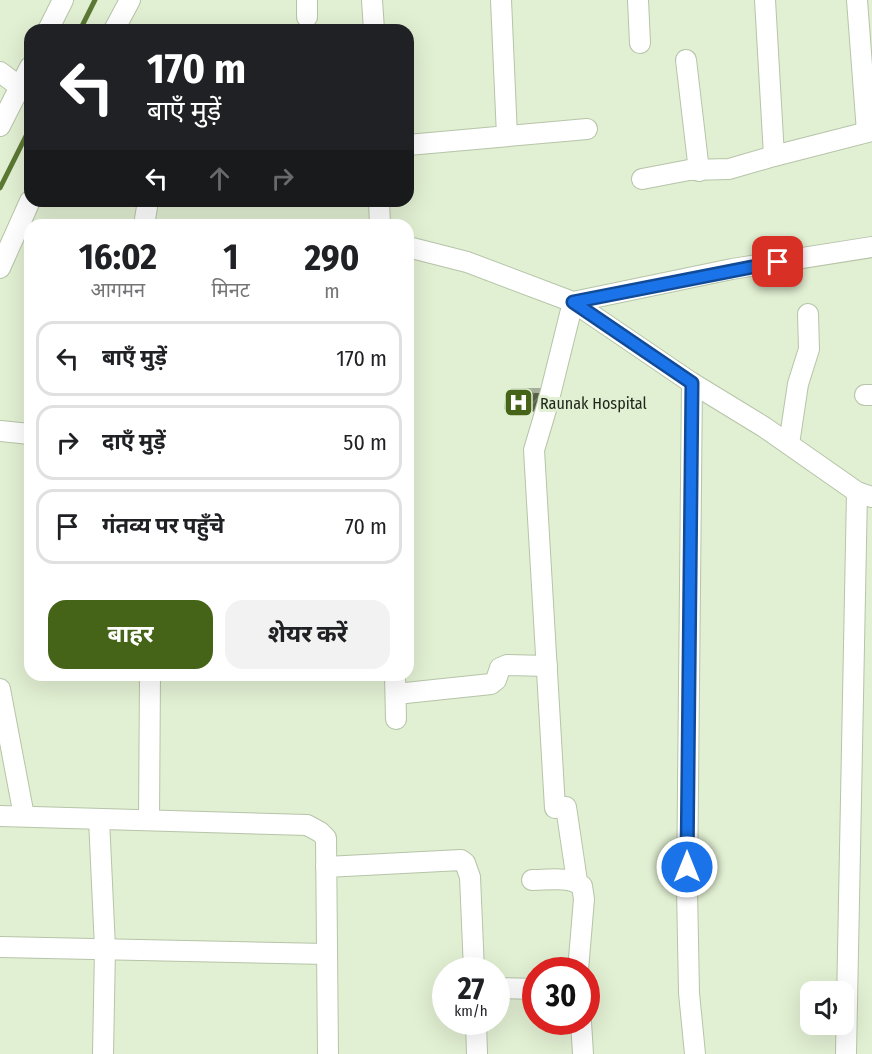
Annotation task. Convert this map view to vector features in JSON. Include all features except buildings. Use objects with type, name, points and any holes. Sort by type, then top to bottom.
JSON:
[{"type":"street","points":[[51,24],[63,0]]},
{"type":"street","points":[[117,24],[130,0]]},
{"type":"street","points":[[372,0],[374,24]]},
{"type":"street","points":[[501,0],[507,136]]},
{"type":"street","points":[[638,0],[640,43]]},
{"type":"street","points":[[765,0],[774,156]]},
{"type":"street","points":[[642,179],[689,170],[729,169],[869,131],[857,0]]},
{"type":"street","points":[[686,60],[699,171]]},
{"type":"street","points":[[0,72],[20,87]]},
{"type":"street","points":[[0,126],[24,79]]},
{"type":"street","points":[[414,144],[587,129]]},
{"type":"street","points":[[0,268],[27,207]]},
{"type":"street","points":[[573,302],[732,269],[872,247]]},
{"type":"street","points":[[414,248],[468,262],[573,302],[692,383],[865,495],[846,1054]]},
{"type":"street","points":[[573,302],[534,450],[547,666],[560,807],[577,882]]},
{"type":"street","points":[[789,444],[798,384],[809,349],[808,314]]},
{"type":"street","points":[[692,383],[687,889],[689,993],[695,1054]]},
{"type":"street","points":[[0,431],[24,433]]},
{"type":"street","points":[[396,719],[395,684],[490,684],[496,680],[500,668],[507,664],[547,666]]},
{"type":"street","points":[[149,820],[150,681]]},
{"type":"street","points":[[0,688],[24,816]]},
{"type":"street","points":[[0,816],[307,825],[320,832],[326,838],[328,1054]]},
{"type":"street","points":[[99,819],[105,948],[103,1054]]},
{"type":"street","points":[[326,867],[461,860],[465,862],[470,877],[473,957]]},
{"type":"street","points":[[532,880],[577,882],[582,886],[584,899],[579,957]]},
{"type":"street","points":[[0,947],[327,954]]},
{"type":"street","points":[[476,1035],[477,1054]]},
{"type":"street","points":[[582,1035],[583,1054]]},
{"type":"waterway","points":[[83,24],[95,0]]},
{"type":"waterway","points":[[0,188],[24,140]]},
{"type":"place","name":"Raunak Hospital","points":[[519,403]]},
{"type":"route","points":[[687,867],[692,383],[573,302],[732,269],[778,262]]}]
